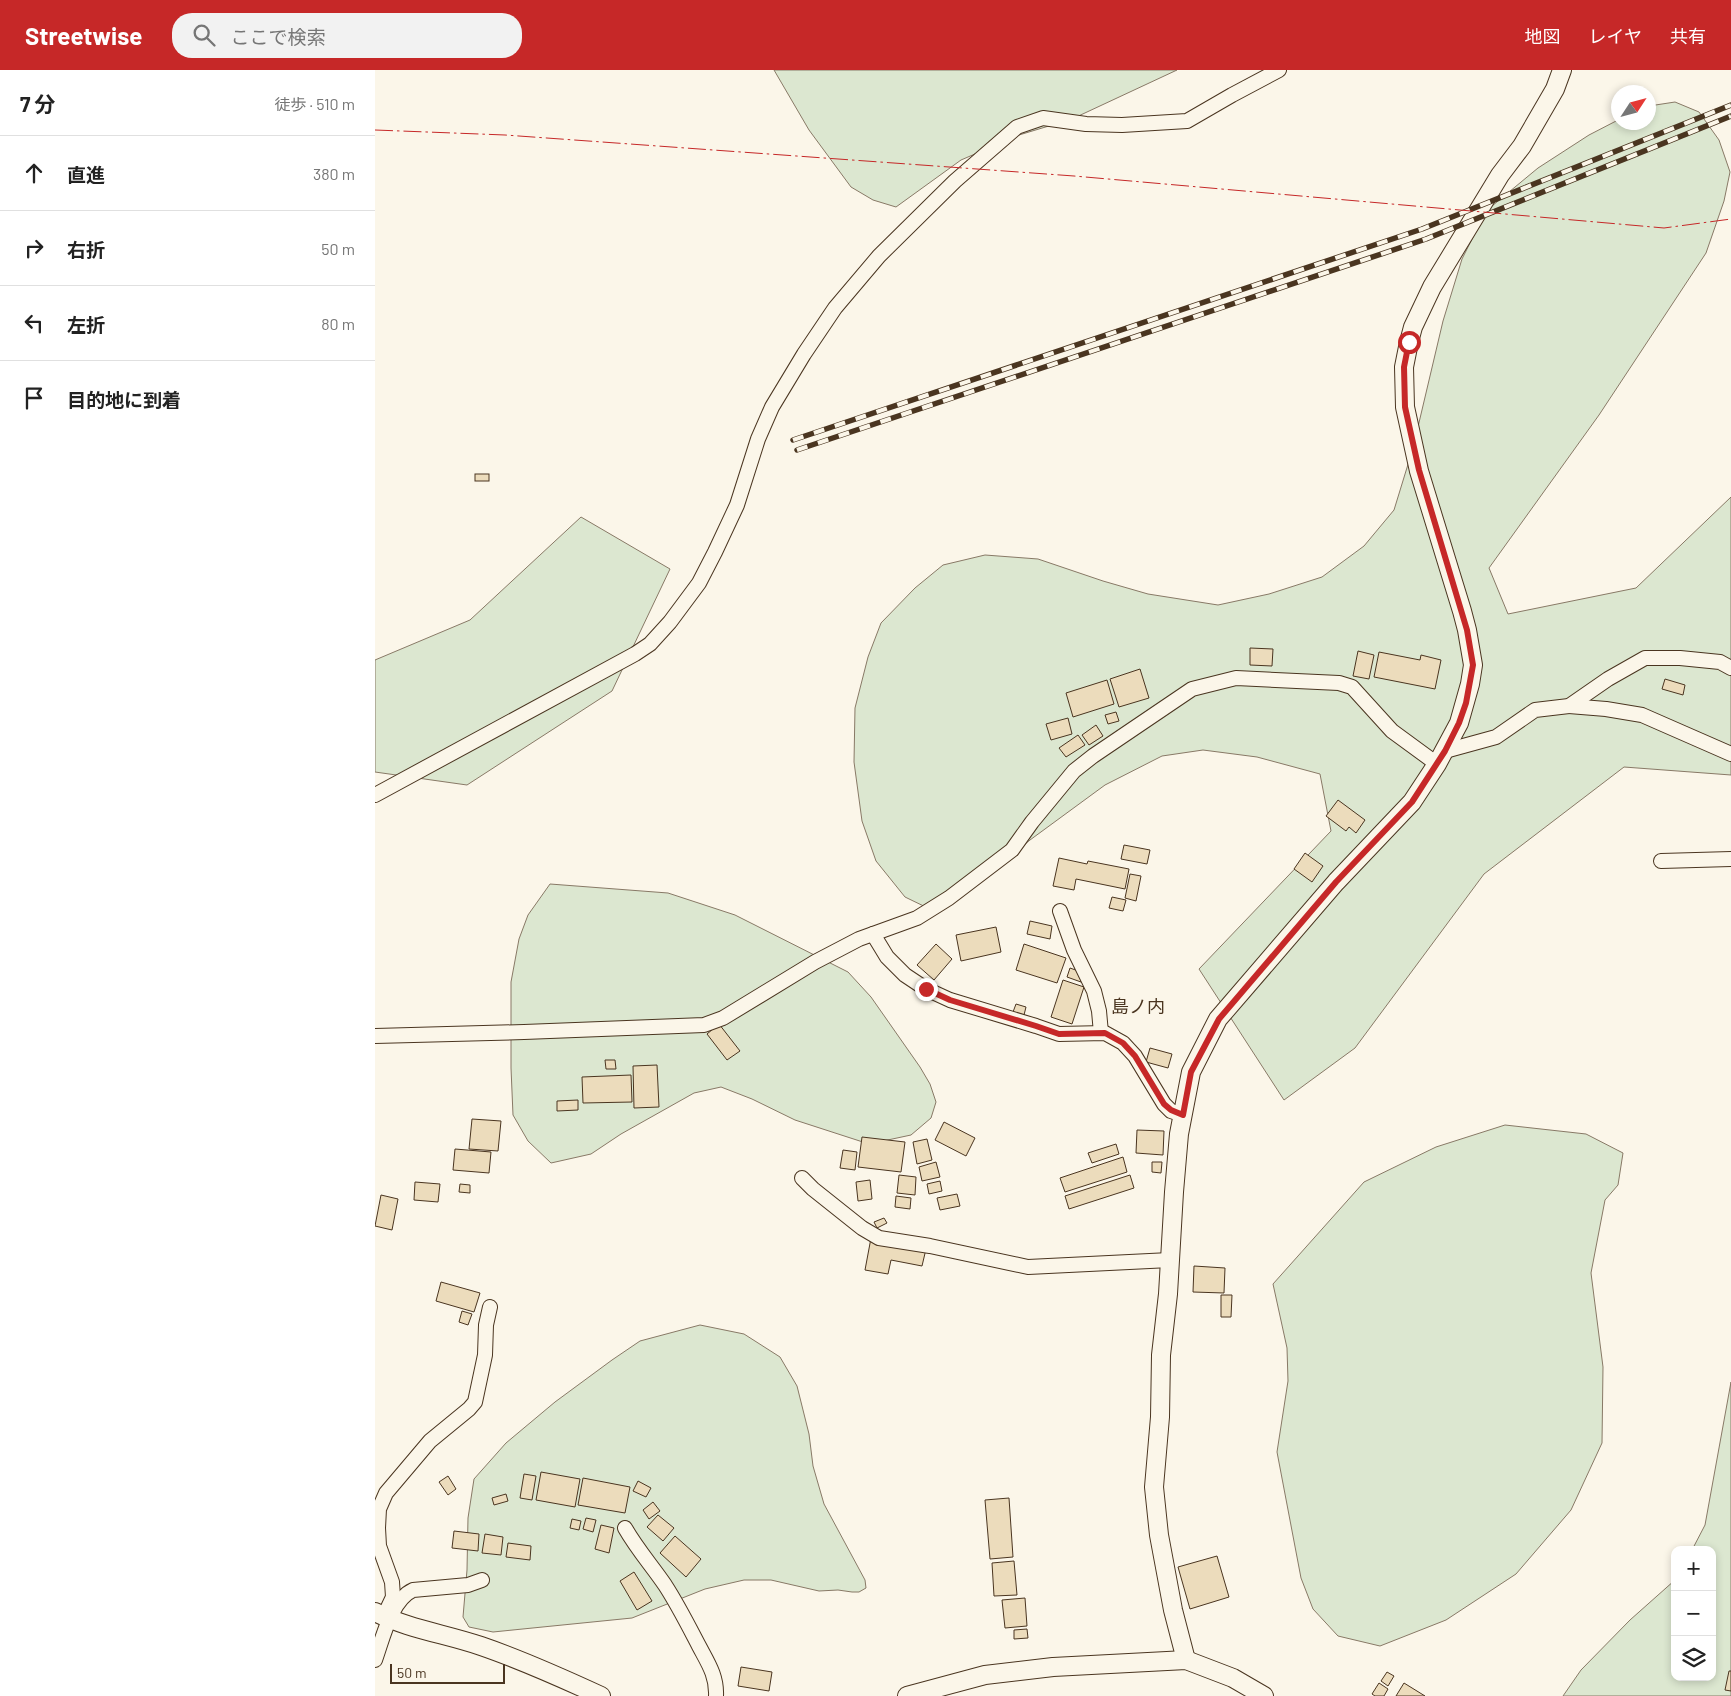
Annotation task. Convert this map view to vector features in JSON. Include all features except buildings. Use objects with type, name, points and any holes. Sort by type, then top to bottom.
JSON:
[{"type":"street","points":[[375,796],[650,644],[670,622],[699,583],[737,505],[758,439],[771,407],[835,308],[879,256],[948,188],[1017,127],[1043,118],[1086,124],[1113,125],[1187,121],[1279,70]]},
{"type":"street","points":[[1185,1660],[1173,1610],[1159,1535],[1154,1487],[1160,1417],[1161,1355],[1168,1294],[1173,1192],[1183,1115],[1191,1072],[1219,1019],[1329,890],[1412,802],[1441,758],[1459,723],[1466,703],[1473,665],[1467,630],[1419,470],[1405,407],[1404,373],[1413,327],[1432,287],[1500,175],[1522,146],[1555,89],[1562,70]]},
{"type":"street","points":[[1569,706],[1608,679],[1645,658],[1680,658],[1720,662],[1731,668]]},
{"type":"street","points":[[375,1036],[704,1025],[723,1018],[815,962],[859,939],[917,918],[949,898],[1012,850],[1032,822],[1075,772],[1093,756],[1193,688],[1214,682],[1236,678],[1339,683],[1352,687],[1392,731],[1441,758],[1496,737],[1535,710],[1569,706],[1606,709],[1642,715],[1731,754]]},
{"type":"street","points":[[1661,861],[1731,859]]},
{"type":"street","points":[[1060,912],[1074,950],[1094,991],[1099,1011],[1101,1033]]},
{"type":"street","points":[[873,934],[887,957],[905,975],[926,989],[950,1000],[1059,1034],[1105,1033],[1123,1043],[1135,1056],[1164,1104],[1171,1110],[1183,1115]]},
{"type":"street","points":[[802,1178],[813,1190],[868,1233],[879,1238],[930,1246],[1028,1267],[1170,1260]]},
{"type":"street","points":[[375,1660],[383,1616],[393,1598],[392,1582],[379,1546],[377,1528],[379,1509],[386,1493],[430,1441],[475,1402],[485,1355],[485,1325],[490,1307]]},
{"type":"street","points":[[625,1528],[664,1584],[691,1631],[711,1668],[717,1684],[716,1696]]},
{"type":"street","points":[[383,1616],[405,1594],[413,1590],[468,1585],[483,1580]]},
{"type":"street","points":[[383,1616],[480,1646],[539,1668],[601,1696]]},
{"type":"street","points":[[907,1696],[985,1675],[1053,1666],[1185,1660],[1233,1678],[1264,1696]]},
{"type":"green space","points":[[774,70],[1177,70],[1072,119],[1019,135],[961,160],[896,207],[873,200],[851,187],[809,130]]},
{"type":"green space","points":[[1675,102],[1699,112],[1719,140],[1730,172],[1724,201],[1706,253],[1599,415],[1489,568],[1508,614],[1636,588],[1731,497],[1731,775],[1624,767],[1484,874],[1355,1048],[1284,1100],[1199,969],[1331,831],[1320,774],[1257,757],[1203,750],[1162,756],[1105,785],[1030,840],[966,892],[934,911],[905,897],[876,861],[862,821],[854,762],[855,708],[868,657],[881,623],[915,588],[943,565],[985,555],[1038,559],[1148,594],[1218,605],[1269,594],[1322,577],[1364,546],[1394,510],[1413,448],[1443,321],[1462,259],[1486,211],[1538,168],[1589,135],[1611,124],[1611,130],[1656,130],[1656,105]]},
{"type":"green space","points":[[581,517],[670,569],[612,691],[467,785],[375,772],[375,660],[470,620]]},
{"type":"green space","points":[[550,884],[668,893],[735,915],[848,972],[871,997],[930,1084],[936,1102],[931,1118],[911,1135],[869,1144],[795,1120],[752,1099],[721,1087],[694,1093],[621,1134],[591,1154],[551,1163],[528,1141],[513,1115],[511,1068],[511,982],[519,939],[528,915]]},
{"type":"green space","points":[[1505,1125],[1586,1134],[1623,1153],[1618,1185],[1605,1200],[1591,1273],[1603,1367],[1602,1443],[1571,1510],[1516,1574],[1446,1620],[1380,1646],[1338,1636],[1313,1609],[1301,1578],[1277,1452],[1288,1381],[1287,1348],[1273,1284],[1364,1182],[1436,1147]]},
{"type":"green space","points":[[700,1325],[744,1334],[780,1357],[797,1386],[809,1434],[813,1466],[824,1504],[865,1580],[866,1588],[859,1592],[819,1591],[771,1580],[744,1580],[705,1589],[632,1618],[493,1632],[469,1627],[463,1617],[467,1570],[468,1518],[474,1479],[506,1443],[555,1402],[612,1360],[640,1341]]},
{"type":"green space","points":[[1731,1382],[1731,1696],[1563,1696],[1581,1670],[1630,1620],[1671,1584],[1671,1681],[1716,1681],[1716,1546],[1694,1546],[1705,1525]]},
{"type":"railway","points":[[793,440],[1422,229],[1731,105]]},
{"type":"railway","points":[[797,450],[1426,239],[1731,116]]},
{"type":"power","points":[[375,130],[505,135],[1074,176],[1664,228],[1731,219]]},
{"type":"district","name":"島ノ内","points":[[1138,1006]]},
{"type":"route","points":[[926,989],[950,1000],[1059,1034],[1105,1033],[1123,1043],[1135,1056],[1164,1104],[1171,1110],[1183,1115],[1191,1072],[1219,1019],[1336,882],[1379,839],[1412,802],[1445,751],[1459,723],[1466,703],[1473,665],[1467,630],[1434,524],[1419,470],[1405,407],[1404,367],[1409,342]]}]
